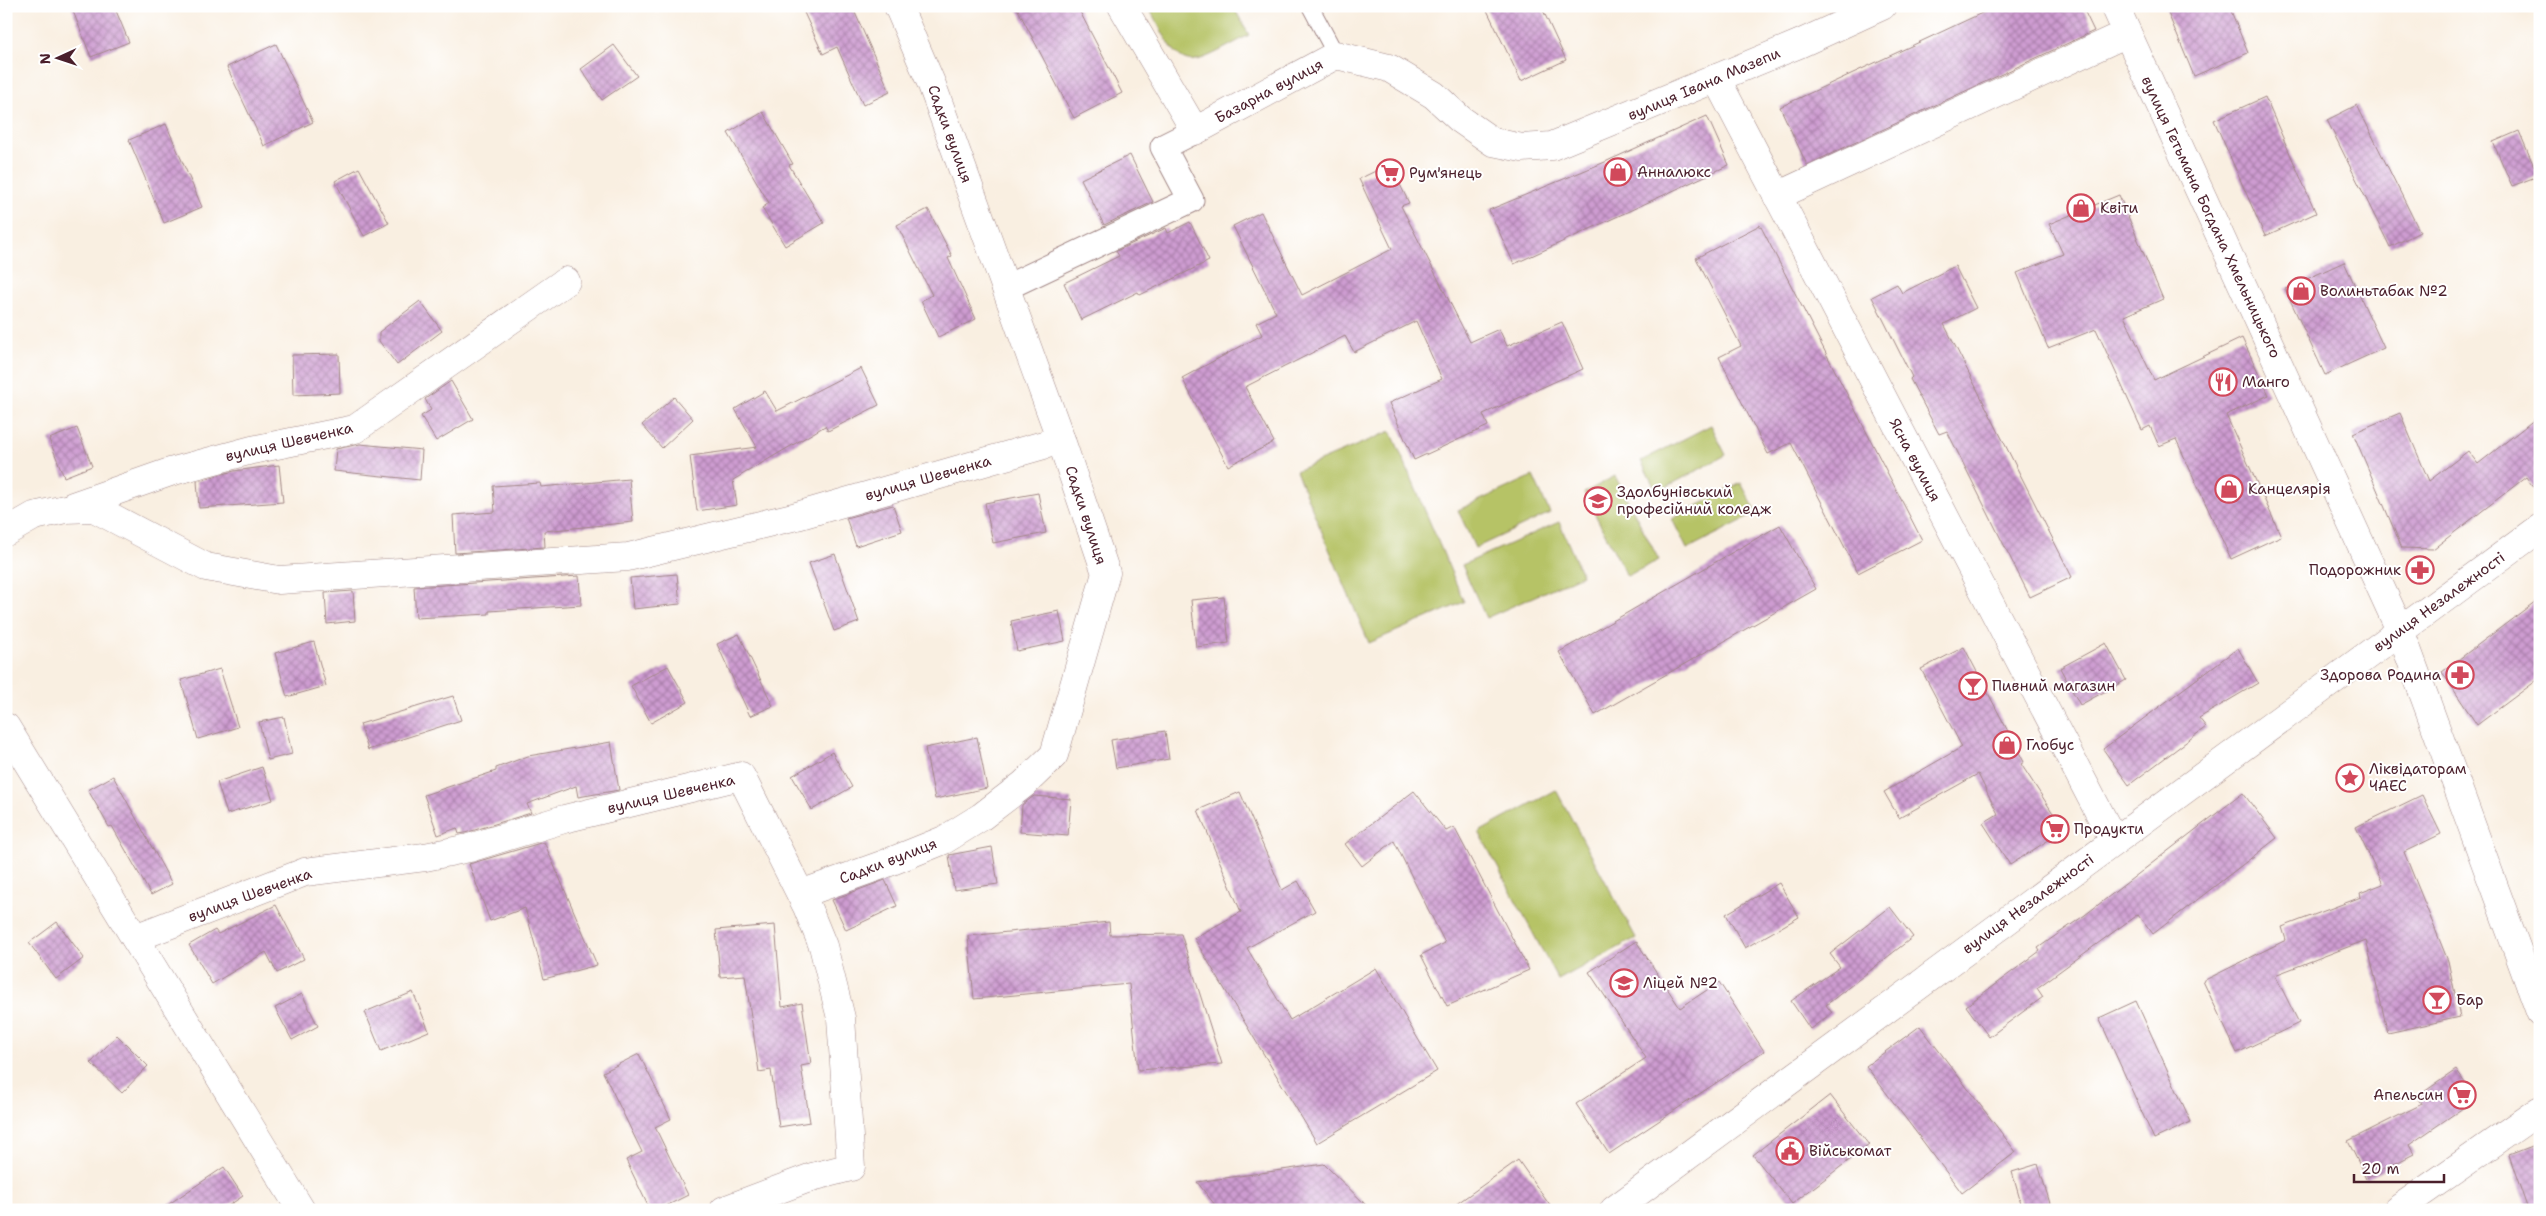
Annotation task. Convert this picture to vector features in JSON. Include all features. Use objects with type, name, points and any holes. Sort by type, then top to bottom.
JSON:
[{"type":"street","name":"Садки вулиця","points":[[800,894],[882,865],[944,840],[1024,784],[1054,755],[1106,573],[1061,440],[932,85],[898,6]]},
{"type":"street","points":[[1005,288],[1191,200],[1163,147],[1195,131],[1122,6]]},
{"type":"street","name":"вулиця Івана Мазепи","points":[[1522,148],[1552,146],[1882,6]]},
{"type":"street","name":"вулиця Гетьмана Богдана Хмельницького","points":[[2115,6],[2406,627],[2540,1012]]},
{"type":"street","name":"вулиця Гетьмана Богдана Хмельницького","points":[[2130,6],[2406,627],[2540,971]]},
{"type":"street","points":[[1777,196],[2127,33]]},
{"type":"street","name":"Базарна вулиця","points":[[1195,131],[1336,55],[1389,68],[1434,96],[1460,119],[1493,142],[1522,148]]},
{"type":"street","name":"Ясна вулиця","points":[[1716,78],[2114,841]]},
{"type":"street","name":"вулиця Шевченка","points":[[6,532],[34,516],[65,509],[170,472],[252,450],[355,429],[566,281]]},
{"type":"street","name":"вулиця Шевченка","points":[[65,509],[94,508],[206,567],[279,580],[628,557],[797,516],[1061,440]]},
{"type":"street","name":"вулиця Незалежності","points":[[1614,1210],[2540,528]]},
{"type":"street","points":[[6,727],[301,1210]]},
{"type":"street","name":"вулиця Шевченка","points":[[135,938],[305,872],[425,857],[469,848],[564,819],[741,776],[800,894],[823,946],[841,1018],[851,1166],[812,1177],[724,1210]]},
{"type":"street","points":[[2397,1210],[2540,1110]]},
{"type":"lane","points":[[1310,6],[1336,55]]},
{"type":"green space","points":[[1148,6],[1233,6],[1249,35],[1210,55],[1197,60],[1187,60],[1179,55],[1170,45]]},
{"type":"green space","points":[[1711,425],[1726,455],[1657,492],[1641,461]]},
{"type":"green space","points":[[1391,431],[1464,602],[1369,643],[1296,471]]},
{"type":"green space","points":[[1533,476],[1550,513],[1475,548],[1458,510]]},
{"type":"green space","points":[[1615,476],[1659,560],[1627,576],[1584,493]]},
{"type":"green space","points":[[1741,483],[1757,513],[1687,549],[1672,519]]},
{"type":"green space","points":[[1559,522],[1582,575],[1486,618],[1462,565]]},
{"type":"green space","points":[[1556,790],[1636,938],[1558,980],[1479,832]]},
{"type":"building","points":[[71,6],[114,6],[129,42],[91,57]]},
{"type":"building","points":[[801,6],[852,6],[890,92],[863,105],[837,47],[823,54]]},
{"type":"building","points":[[1016,6],[1077,6],[1122,93],[1074,118]]},
{"type":"building","points":[[1485,6],[1541,6],[1566,60],[1521,81]]},
{"type":"building","points":[[1997,6],[2082,6],[2094,31],[1807,165],[1780,107]]},
{"type":"building","points":[[2165,6],[2229,6],[2248,53],[2194,76]]},
{"type":"building","points":[[276,44],[313,122],[264,146],[227,67]]},
{"type":"building","points":[[614,45],[637,76],[602,100],[581,69]]},
{"type":"building","points":[[2265,97],[2316,213],[2265,236],[2214,120]]},
{"type":"building","points":[[2357,105],[2420,232],[2390,247],[2327,120]]},
{"type":"building","points":[[763,112],[793,164],[789,165],[824,223],[785,246],[762,208],[769,203],[728,133]]},
{"type":"building","points":[[1707,116],[1729,165],[1514,264],[1489,210],[1605,162]]},
{"type":"building","points":[[166,124],[202,207],[164,223],[129,140]]},
{"type":"building","points":[[2519,131],[2538,176],[2512,186],[2493,142]]},
{"type":"building","points":[[1130,155],[1153,202],[1104,225],[1081,179]]},
{"type":"building","points":[[1390,164],[1409,203],[1401,206],[1470,342],[1499,329],[1507,346],[1562,322],[1583,369],[1483,414],[1488,426],[1414,460],[1389,403],[1442,379],[1416,321],[1354,352],[1345,336],[1245,387],[1274,442],[1228,466],[1182,378],[1262,335],[1256,323],[1276,313],[1233,226],[1261,212],[1302,295],[1392,249],[1359,179]]},
{"type":"building","points":[[359,168],[389,223],[364,236],[335,181]]},
{"type":"building","points":[[2119,195],[2163,299],[2124,316],[2154,380],[2242,338],[2269,395],[2226,415],[2281,536],[2231,559],[2176,439],[2159,446],[2150,426],[2142,430],[2096,329],[2048,348],[2017,273],[2063,254],[2049,224]]},
{"type":"building","points":[[928,209],[952,256],[948,258],[976,319],[938,337],[921,301],[932,295],[897,225]]},
{"type":"building","points":[[1190,222],[1209,261],[1140,295],[1138,292],[1081,320],[1064,283],[1119,256],[1116,251],[1166,228],[1168,233]]},
{"type":"building","points":[[1760,225],[1922,540],[1858,573],[1791,443],[1768,454],[1719,357],[1741,346],[1696,258]]},
{"type":"building","points":[[2344,262],[2384,348],[2325,375],[2285,289]]},
{"type":"building","points":[[1955,266],[1976,308],[1944,324],[2072,577],[2030,597],[1947,431],[1939,434],[1910,379],[1912,377],[1872,297],[1897,284],[1902,293]]},
{"type":"building","points":[[420,301],[442,331],[397,365],[379,341],[379,332]]},
{"type":"building","points":[[339,354],[340,393],[293,395],[292,355]]},
{"type":"building","points":[[861,368],[879,405],[828,431],[825,426],[733,480],[737,505],[697,511],[690,456],[757,447],[735,409],[765,391],[777,411]]},
{"type":"building","points":[[451,381],[473,419],[436,441],[421,416],[431,410],[425,399]]},
{"type":"building","points":[[674,397],[693,419],[662,448],[642,425]]},
{"type":"building","points":[[2400,413],[2429,481],[2468,451],[2478,464],[2540,415],[2540,496],[2526,477],[2433,549],[2402,548],[2353,433]]},
{"type":"building","points":[[77,428],[92,466],[64,477],[49,439]]},
{"type":"building","points":[[360,444],[422,450],[420,480],[334,471],[336,449]]},
{"type":"building","points":[[279,465],[283,502],[199,508],[197,481],[234,471]]},
{"type":"building","points":[[629,479],[633,522],[544,531],[545,547],[455,553],[453,515],[495,512],[493,486],[540,483],[541,487]]},
{"type":"building","points":[[1038,493],[1046,533],[993,543],[985,503]]},
{"type":"building","points":[[893,505],[902,531],[856,546],[846,518]]},
{"type":"building","points":[[1780,525],[1816,589],[1595,715],[1559,652]]},
{"type":"building","points":[[835,554],[859,622],[834,631],[809,563]]},
{"type":"building","points":[[677,574],[680,604],[633,609],[630,578]]},
{"type":"building","points":[[579,576],[581,605],[489,611],[489,614],[416,618],[414,587]]},
{"type":"building","points":[[353,591],[355,621],[327,624],[325,593]]},
{"type":"building","points":[[1224,597],[1229,643],[1196,647],[1191,600]]},
{"type":"building","points":[[2540,598],[2540,678],[2477,725],[2442,672]]},
{"type":"building","points":[[1059,611],[1065,641],[1017,651],[1011,621]]},
{"type":"building","points":[[739,634],[773,706],[750,716],[717,644]]},
{"type":"building","points":[[314,642],[326,686],[287,697],[275,653]]},
{"type":"building","points":[[2106,643],[2126,680],[2080,705],[2060,668]]},
{"type":"building","points":[[1964,647],[2024,762],[2021,764],[2064,830],[2010,865],[1983,823],[1998,814],[1978,774],[1899,818],[1884,792],[1962,747],[1921,669]]},
{"type":"building","points":[[2238,648],[2258,683],[2199,718],[2206,727],[2129,785],[2103,749]]},
{"type":"building","points":[[668,666],[688,702],[651,723],[631,686]]},
{"type":"building","points":[[220,669],[238,727],[198,739],[181,680]]},
{"type":"building","points":[[453,696],[461,720],[368,750],[360,724]]},
{"type":"building","points":[[284,717],[292,754],[268,760],[259,722]]},
{"type":"building","points":[[1165,731],[1169,759],[1116,768],[1111,740]]},
{"type":"building","points":[[977,737],[987,788],[935,799],[925,748]]},
{"type":"building","points":[[611,742],[619,790],[578,797],[576,786],[527,804],[531,813],[465,833],[459,834],[457,828],[438,835],[424,795],[496,771],[496,768],[528,756]]},
{"type":"building","points":[[832,752],[852,787],[812,810],[792,776]]},
{"type":"building","points":[[262,767],[273,800],[227,814],[217,782]]},
{"type":"building","points":[[113,776],[172,884],[151,895],[112,826],[109,827],[88,790]]},
{"type":"building","points":[[1414,791],[1446,831],[1454,827],[1529,970],[1447,1006],[1421,955],[1445,943],[1394,841],[1362,866],[1345,844]]},
{"type":"building","points":[[1240,792],[1282,890],[1298,881],[1315,911],[1247,948],[1290,1020],[1376,968],[1437,1071],[1317,1143],[1194,938],[1241,912],[1198,810]]},
{"type":"building","points":[[2243,793],[2277,838],[2153,934],[2138,914],[2037,988],[2043,997],[1989,1037],[1966,1006],[2040,951],[2038,948],[2085,915]]},
{"type":"building","points":[[2422,795],[2441,834],[2404,852],[2448,961],[2460,1017],[2388,1033],[2366,940],[2275,975],[2299,1023],[2237,1053],[2203,981],[2286,940],[2282,927],[2361,897],[2360,893],[2383,884],[2356,827]]},
{"type":"building","points":[[1034,796],[1071,799],[1068,836],[1020,832],[1022,805]]},
{"type":"building","points":[[544,842],[597,965],[544,979],[525,908],[490,921],[469,864]]},
{"type":"building","points":[[992,847],[998,884],[954,890],[949,855]]},
{"type":"building","points":[[885,880],[897,906],[846,930],[832,900]]},
{"type":"building","points":[[1779,883],[1799,917],[1745,948],[1726,914]]},
{"type":"building","points":[[276,905],[304,959],[277,973],[266,952],[212,984],[189,945],[215,930],[218,934]]},
{"type":"building","points":[[1890,907],[1913,937],[1826,1005],[1832,1013],[1810,1029],[1791,1001],[1840,967],[1830,954]]},
{"type":"building","points":[[57,922],[84,958],[56,979],[29,943]]},
{"type":"building","points":[[1109,922],[1110,935],[1181,934],[1222,1064],[1138,1070],[1129,984],[974,999],[968,936]]},
{"type":"building","points":[[775,925],[782,1007],[802,1003],[811,1064],[801,1066],[810,1122],[779,1127],[771,1070],[759,1072],[745,975],[720,977],[716,930]]},
{"type":"building","points":[[1636,941],[1680,1008],[1719,982],[1764,1051],[1609,1154],[1576,1104],[1646,1058],[1589,972]]},
{"type":"building","points":[[413,992],[429,1031],[381,1051],[365,1012]]},
{"type":"building","points":[[302,994],[318,1026],[292,1040],[275,1008]]},
{"type":"building","points":[[2136,1001],[2191,1122],[2154,1139],[2099,1018]]},
{"type":"building","points":[[1920,1026],[2016,1152],[1962,1193],[1866,1066]]},
{"type":"building","points":[[117,1035],[148,1066],[122,1093],[91,1063]]},
{"type":"building","points":[[639,1054],[671,1119],[655,1127],[688,1195],[658,1210],[650,1210],[626,1160],[642,1152],[603,1072]]},
{"type":"building","points":[[2456,1070],[2476,1099],[2409,1145],[2414,1154],[2366,1178],[2348,1141],[2422,1104],[2418,1096]]},
{"type":"building","points":[[1830,1095],[1869,1145],[1792,1204],[1753,1155]]},
{"type":"building","points":[[2540,1143],[2540,1210],[2528,1210],[2509,1155]]},
{"type":"building","points":[[1518,1160],[1553,1210],[1448,1210]]},
{"type":"building","points":[[1324,1164],[1371,1210],[1219,1210],[1197,1182]]},
{"type":"building","points":[[2038,1164],[2052,1210],[2023,1210],[2012,1172]]},
{"type":"building","points":[[224,1167],[243,1196],[222,1210],[160,1210]]},
{"type":"place","name":"Анналюкс","points":[[1618,172]]},
{"type":"place","name":"Рум'янець","points":[[1390,173]]},
{"type":"place","name":"Квіти","points":[[2081,208]]},
{"type":"place","name":"Волиньтабак №2","points":[[2301,291]]},
{"type":"place","name":"Манго","points":[[2223,382]]},
{"type":"place","name":"Канцелярiя","points":[[2229,489]]},
{"type":"place","name":"Здолбунівський професійний коледж","points":[[1598,501]]},
{"type":"place","name":"Подорожник","points":[[2420,570]]},
{"type":"place","name":"Здорова Родина","points":[[2460,675]]},
{"type":"place","name":"Пивний магазин","points":[[1973,686]]},
{"type":"place","name":"Глобус","points":[[2007,745]]},
{"type":"place","name":"Ліквідаторам ЧАЕС","points":[[2350,778]]},
{"type":"place","name":"Продукти","points":[[2055,829]]},
{"type":"place","name":"Ліцей №2","points":[[1624,983]]},
{"type":"place","name":"Бар","points":[[2437,1000]]},
{"type":"place","name":"Апельсин","points":[[2462,1095]]},
{"type":"place","name":"Вiйськомат","points":[[1790,1151]]}]
